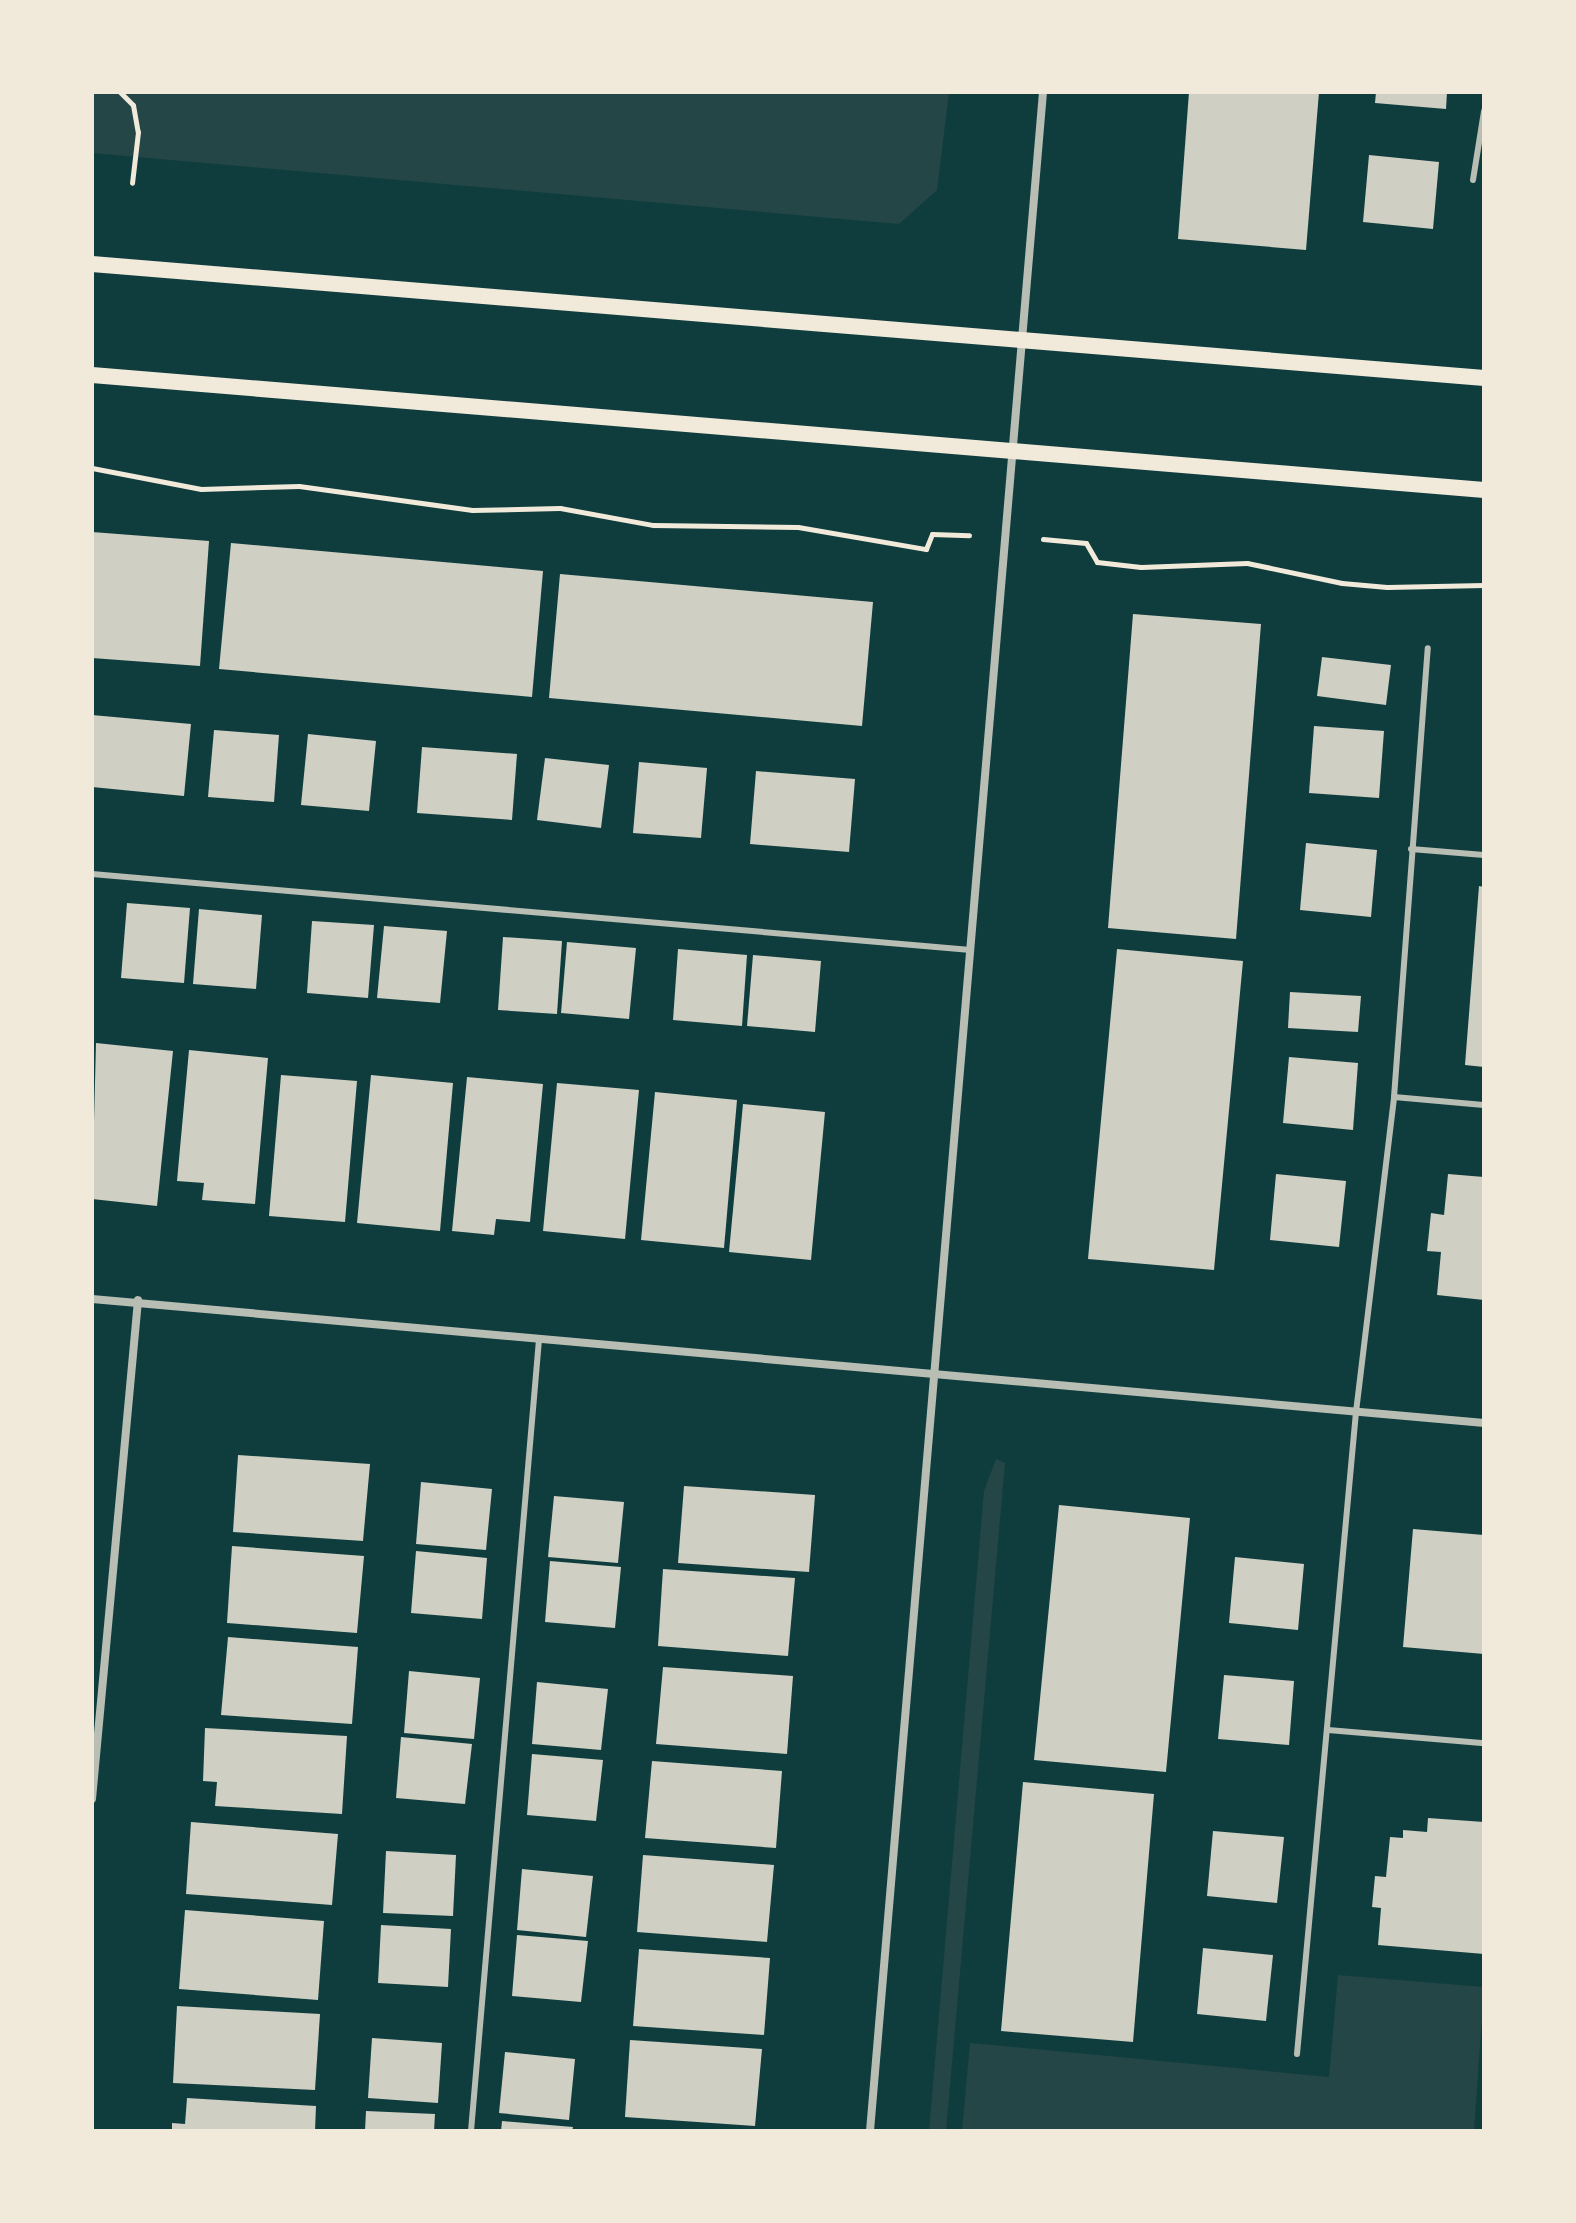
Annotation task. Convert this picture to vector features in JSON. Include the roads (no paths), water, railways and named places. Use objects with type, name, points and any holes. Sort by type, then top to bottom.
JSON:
[{"type":"main road","points":[[92,264],[1484,378]]},
{"type":"main road","points":[[92,375],[1011,454],[1484,490]]},
{"type":"street","points":[[870,2131],[1043,92]]},
{"type":"street","points":[[92,1299],[138,1300],[934,1376],[1484,1423]]},
{"type":"street","points":[[92,1799],[138,1300]]},
{"type":"lane","points":[[1473,180],[1484,111]]},
{"type":"lane","points":[[1297,2054],[1356,1412],[1394,1097],[1428,648]]},
{"type":"lane","points":[[1411,849],[1484,855]]},
{"type":"lane","points":[[92,874],[971,950]]},
{"type":"lane","points":[[1394,1097],[1484,1105]]},
{"type":"lane","points":[[471,2131],[539,1339]]},
{"type":"lane","points":[[1328,1730],[1484,1743]]}]
